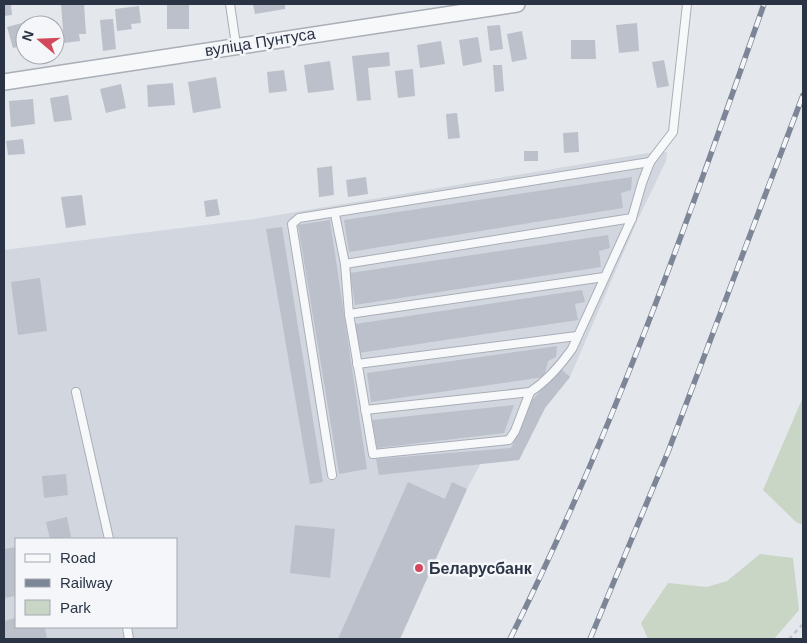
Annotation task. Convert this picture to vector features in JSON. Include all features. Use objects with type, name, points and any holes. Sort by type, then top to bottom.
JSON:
[{"type":"street","name":"вуліца Пунтуса","points":[[4,82],[236,45],[516,4]]},
{"type":"lane","points":[[230,4],[236,45]]},
{"type":"lane","points":[[365,410],[530,392],[545,382],[564,360],[632,218],[650,162],[673,132],[687,4]]},
{"type":"lane","points":[[332,475],[292,224],[299,218],[335,214],[650,162]]},
{"type":"lane","points":[[335,214],[345,264],[349,314],[373,454],[509,440],[516,431],[530,392]]},
{"type":"lane","points":[[345,264],[632,218]]},
{"type":"lane","points":[[349,314],[604,277]]},
{"type":"lane","points":[[357,364],[577,336]]},
{"type":"lane","points":[[76,392],[108,538]]},
{"type":"path","points":[[789,639],[803,624]]},
{"type":"shaded area","points":[[667,152],[666,161],[638,219],[570,377],[545,408],[519,460],[481,463],[467,489],[400,639],[4,639],[4,250],[254,219],[648,153]]},
{"type":"green space","points":[[803,397],[803,525],[796,522],[763,490]]},
{"type":"green space","points":[[760,554],[793,558],[799,610],[774,639],[648,639],[641,623],[668,583],[707,587],[727,581]]},
{"type":"building","points":[[4,4],[11,4],[12,15],[4,16]]},
{"type":"building","points":[[61,4],[84,4],[86,34],[79,34],[80,41],[65,43],[65,15],[62,15]]},
{"type":"building","points":[[167,4],[189,4],[189,29],[167,29]]},
{"type":"building","points":[[253,4],[285,4],[285,9],[255,14]]},
{"type":"building","points":[[139,6],[141,23],[131,24],[132,29],[117,31],[115,9]]},
{"type":"building","points":[[113,19],[116,49],[103,51],[100,20]]},
{"type":"building","points":[[637,23],[639,51],[619,53],[616,25]]},
{"type":"building","points":[[15,25],[15,48],[13,48],[7,27]]},
{"type":"building","points":[[500,25],[503,49],[490,51],[487,26]]},
{"type":"building","points":[[522,31],[527,59],[512,62],[507,34]]},
{"type":"building","points":[[478,37],[482,62],[463,66],[459,40]]},
{"type":"building","points":[[571,40],[595,40],[596,59],[571,59]]},
{"type":"building","points":[[441,41],[445,64],[420,68],[417,45]]},
{"type":"building","points":[[389,52],[390,66],[368,68],[371,100],[357,101],[352,56]]},
{"type":"building","points":[[664,60],[669,86],[657,88],[652,62]]},
{"type":"building","points":[[330,61],[334,90],[308,93],[304,65]]},
{"type":"building","points":[[493,65],[502,65],[504,91],[495,92]]},
{"type":"building","points":[[413,69],[415,96],[398,98],[395,71]]},
{"type":"building","points":[[284,70],[287,91],[269,93],[267,72]]},
{"type":"building","points":[[216,77],[221,108],[193,113],[188,82]]},
{"type":"building","points":[[173,83],[175,105],[148,107],[147,85]]},
{"type":"building","points":[[121,84],[126,108],[106,113],[100,89]]},
{"type":"building","points":[[68,95],[72,120],[54,122],[50,98]]},
{"type":"building","points":[[33,99],[35,124],[11,127],[9,101]]},
{"type":"building","points":[[457,113],[460,138],[448,139],[446,114]]},
{"type":"building","points":[[578,132],[579,152],[564,153],[563,133]]},
{"type":"building","points":[[23,139],[25,154],[8,155],[6,141]]},
{"type":"building","points":[[524,151],[538,151],[538,161],[524,161]]},
{"type":"building","points":[[332,166],[334,195],[319,197],[317,168]]},
{"type":"building","points":[[366,177],[368,194],[348,197],[346,180]]},
{"type":"building","points":[[632,177],[631,190],[621,193],[623,208],[349,252],[344,220]]},
{"type":"building","points":[[82,195],[86,225],[66,228],[61,197]]},
{"type":"building","points":[[217,199],[220,215],[206,217],[204,201]]},
{"type":"building","points":[[330,220],[367,469],[339,474],[298,225]]},
{"type":"building","points":[[282,227],[323,482],[310,484],[266,229]]},
{"type":"building","points":[[608,235],[610,248],[599,251],[601,267],[355,305],[350,273]]},
{"type":"building","points":[[40,278],[47,331],[18,335],[11,282]]},
{"type":"building","points":[[582,290],[585,302],[575,304],[578,320],[359,353],[355,324]]},
{"type":"building","points":[[557,346],[556,357],[548,361],[544,377],[371,402],[367,373]]},
{"type":"building","points":[[561,369],[570,377],[545,408],[519,460],[379,475],[376,459],[511,448],[531,401]]},
{"type":"building","points":[[514,405],[504,433],[377,448],[372,420]]},
{"type":"building","points":[[66,474],[68,495],[44,498],[42,476]]},
{"type":"building","points":[[408,482],[445,499],[452,482],[467,489],[400,639],[338,639]]},
{"type":"building","points":[[67,517],[71,537],[50,538],[46,522]]},
{"type":"building","points":[[295,525],[335,529],[330,578],[290,573]]},
{"type":"building","points":[[15,547],[15,596],[4,598],[4,549]]},
{"type":"building","points":[[15,618],[15,628],[45,628],[47,639],[4,639],[4,621]]},
{"type":"railway","points":[[510,639],[582,484],[647,326],[678,246],[764,4]]},
{"type":"railway","points":[[590,639],[668,452],[803,95]]},
{"type":"place","name":"Беларусбанк","points":[[419,568]]}]
